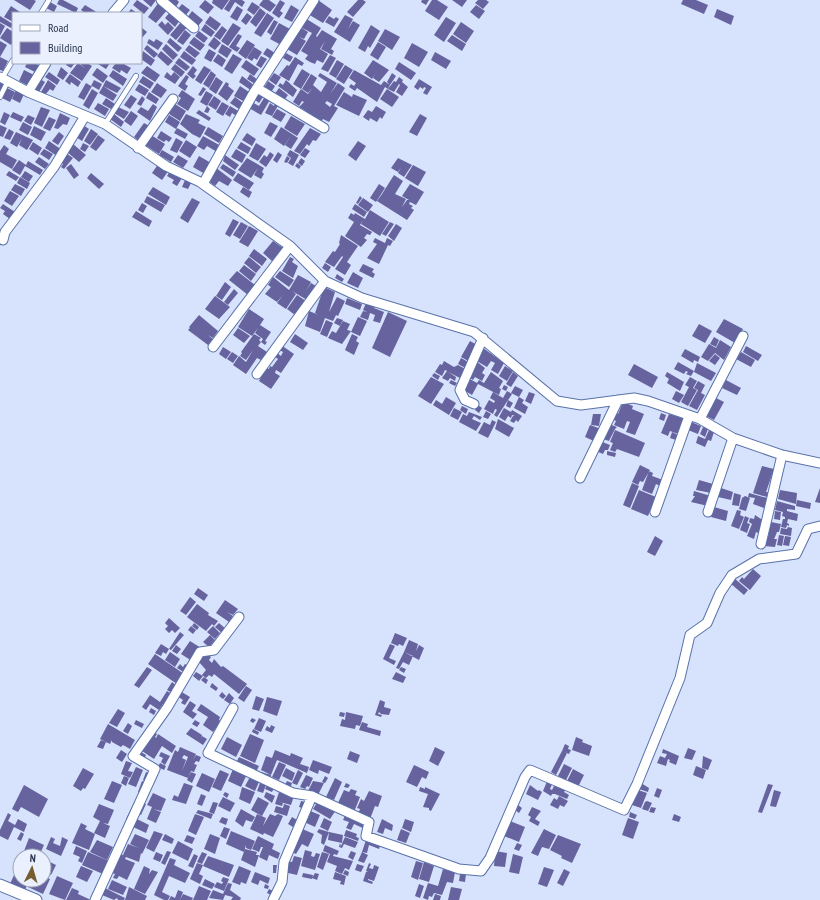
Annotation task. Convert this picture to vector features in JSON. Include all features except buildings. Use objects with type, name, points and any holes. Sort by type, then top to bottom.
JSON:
[{"type":"street","points":[[114,12],[124,0]]},
{"type":"street","points":[[161,0],[194,28]]},
{"type":"street","points":[[202,184],[257,88],[314,0]]},
{"type":"street","points":[[28,92],[45,64]]},
{"type":"street","points":[[4,79],[28,92],[105,124],[166,166],[202,184],[252,217],[290,246],[325,281],[362,298],[474,332],[557,401],[581,405],[634,398],[648,401],[700,419],[734,438],[782,455],[820,463]]},
{"type":"street","points":[[257,88],[324,128]]},
{"type":"street","points":[[138,148],[173,99]]},
{"type":"street","points":[[3,240],[5,232],[54,167],[85,116]]},
{"type":"street","points":[[213,347],[290,246]]},
{"type":"street","points":[[257,374],[325,281]]},
{"type":"street","points":[[700,419],[744,336]]},
{"type":"street","points":[[474,404],[465,400],[460,390],[483,338]]},
{"type":"street","points":[[580,478],[618,400]]},
{"type":"street","points":[[655,512],[689,416]]},
{"type":"street","points":[[708,512],[734,438]]},
{"type":"street","points":[[761,544],[782,455]]},
{"type":"street","points":[[233,708],[208,753],[293,793],[312,796],[369,822],[366,836],[459,869],[481,872],[490,858],[525,777],[530,770],[624,810],[637,784],[680,678],[690,635],[707,623],[720,593],[732,575],[759,559],[796,554],[808,529],[820,526]]},
{"type":"street","points":[[94,900],[155,769],[133,756],[167,708],[200,652],[214,650],[239,617]]},
{"type":"street","points":[[273,900],[282,882],[284,862],[312,796]]},
{"type":"street","points":[[0,885],[36,900]]},
{"type":"lane","points":[[42,12],[49,0]]},
{"type":"lane","points":[[0,97],[4,79],[12,62]]},
{"type":"lane","points":[[105,124],[136,76]]}]
